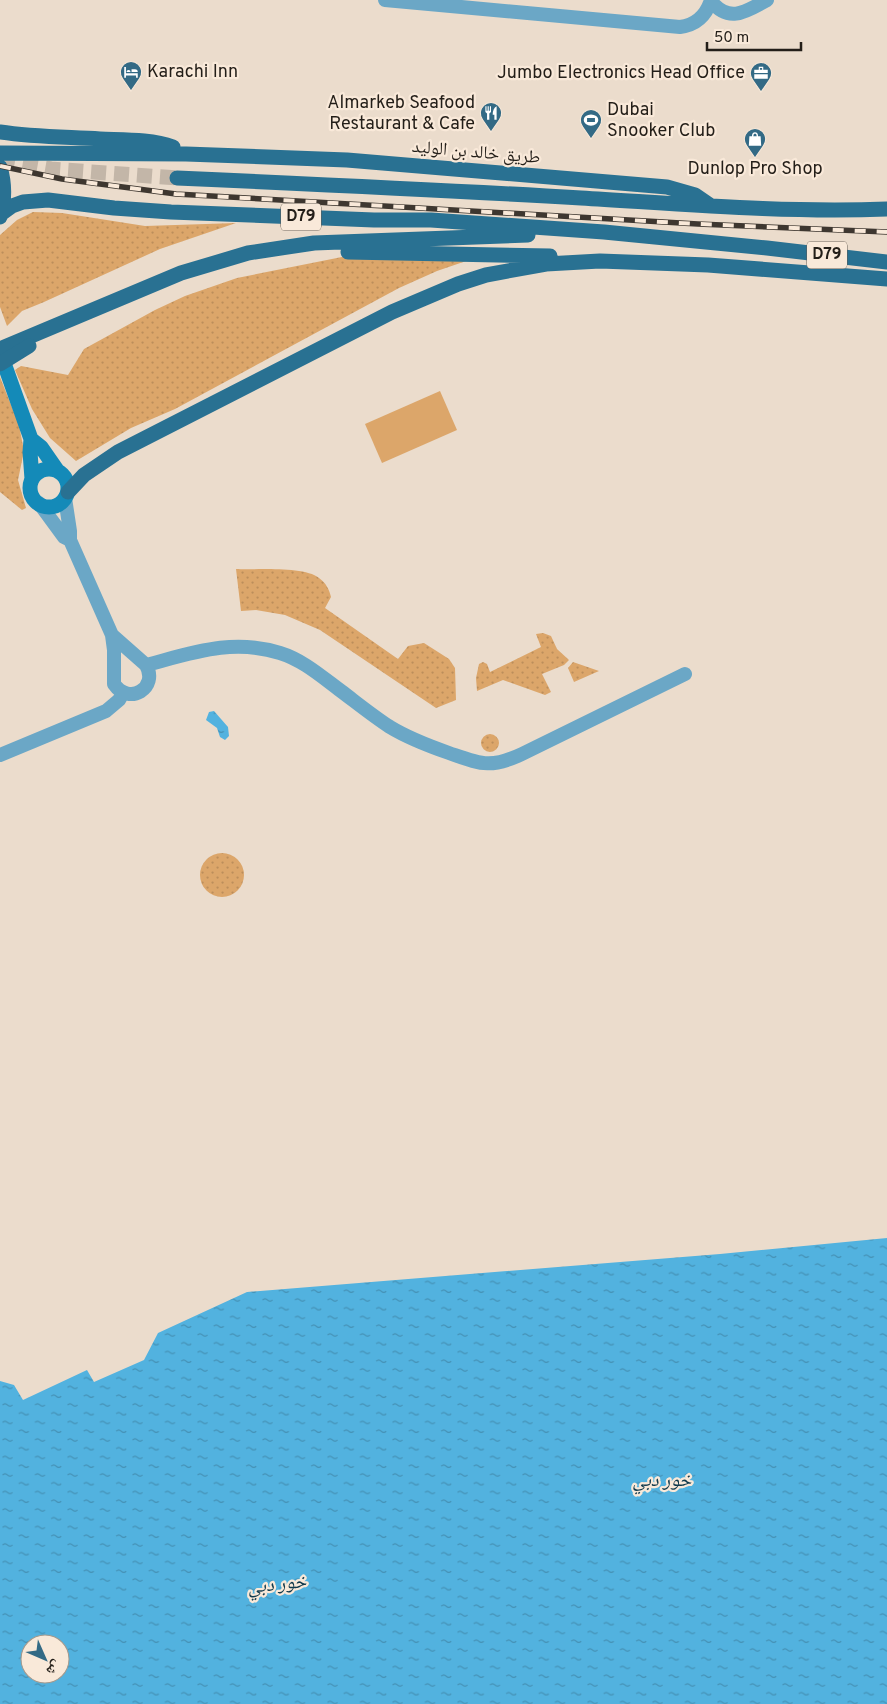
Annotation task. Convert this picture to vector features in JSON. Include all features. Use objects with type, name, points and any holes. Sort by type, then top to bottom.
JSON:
[{"type":"main road","name":"طريق خالد بن الوليد","points":[[0,132],[31,136],[129,140],[162,144],[186,154],[377,162],[667,188],[695,195],[711,206],[810,210],[887,209]]},
{"type":"main road","points":[[0,153],[186,154]]},
{"type":"main road","points":[[0,167],[4,187],[1,216]]},
{"type":"main road","points":[[177,178],[397,188],[711,206]]},
{"type":"main road","name":"D79","points":[[1,216],[12,206],[23,202],[48,200],[148,211],[364,220],[431,220],[604,232],[887,262]]},
{"type":"main road","points":[[0,350],[25,342],[81,315],[181,273],[248,253],[314,243],[604,232]]},
{"type":"main road","points":[[314,243],[326,251],[334,252],[568,257],[600,261],[708,265],[887,279]]},
{"type":"main road","points":[[66,495],[84,474],[118,452],[426,296],[458,284],[516,268],[600,261]]},
{"type":"main road","points":[[0,364],[25,342]]},
{"type":"street","points":[[385,0],[680,26],[688,26],[696,22],[703,16],[711,1],[722,12],[740,14],[767,0]]},
{"type":"street","points":[[0,350],[17,404],[31,439],[32,479]]},
{"type":"street","points":[[31,439],[41,448],[67,482],[66,495],[70,540],[112,635],[114,684],[123,693],[134,694],[144,690],[150,679],[146,665],[112,635]]},
{"type":"street","points":[[57,470],[43,470],[37,473],[30,485],[31,492],[34,499],[64,537],[70,540]]},
{"type":"street","points":[[38,503],[45,506],[60,504],[66,495]]},
{"type":"street","points":[[146,665],[222,646],[255,647],[281,653],[306,666],[392,728],[412,738],[472,761],[494,764],[522,754],[685,674]]},
{"type":"street","points":[[0,755],[106,711],[119,700],[123,693]]},
{"type":"shaded area","points":[[33,212],[62,213],[145,226],[236,223],[160,249],[22,311],[7,326],[0,307],[0,235],[17,220]]},
{"type":"shaded area","points":[[357,254],[472,259],[437,271],[399,288],[175,409],[131,428],[76,461],[50,438],[32,409],[15,370],[21,366],[68,375],[84,349],[155,310],[185,296],[237,278]]},
{"type":"shaded area","points":[[0,377],[19,425],[24,451],[18,480],[26,508],[22,510],[0,492]]},
{"type":"shaded area","points":[[440,391],[457,430],[382,463],[365,424]]},
{"type":"shaded area","points":[[236,569],[291,570],[312,574],[319,578],[327,586],[331,597],[325,608],[398,659],[408,646],[424,643],[449,659],[455,668],[456,700],[436,708],[320,630],[285,615],[256,610],[241,611]]},
{"type":"shaded area","points":[[543,633],[551,636],[557,649],[569,660],[564,665],[542,674],[551,692],[545,695],[503,680],[477,691],[476,678],[479,664],[483,662],[487,664],[490,672],[541,647],[536,634]]},
{"type":"shaded area","points":[[573,662],[599,671],[574,682],[568,668]]},
{"type":"shaded area","points":[[486,734],[494,734],[499,739],[497,750],[486,752],[481,747],[481,739]]},
{"type":"shaded area","points":[[222,853],[234,857],[240,863],[244,875],[240,887],[234,893],[222,897],[210,893],[204,887],[200,875],[204,863],[210,857]]},
{"type":"water","points":[[214,711],[228,727],[229,736],[225,740],[220,737],[217,728],[206,720],[209,712]]},
{"type":"water","name":"خور دبي","points":[[887,1238],[887,1704],[0,1704],[0,1381],[14,1385],[23,1400],[87,1370],[94,1382],[144,1360],[158,1333],[247,1292],[720,1254]]},
{"type":"tunnel","points":[[0,160],[51,169],[177,178]]},
{"type":"railway","points":[[0,166],[62,179],[176,194],[698,224],[887,232]]},
{"type":"place","name":"Karachi Inn","points":[[131,91]]},
{"type":"place","name":"Jumbo Electronics Head Office","points":[[761,92]]},
{"type":"place","name":"Almarkeb Seafood Restaurant & Cafe","points":[[491,132]]},
{"type":"place","name":"Dubai Snooker Club","points":[[591,139]]},
{"type":"place","name":"Dunlop Pro Shop","points":[[755,158]]}]
